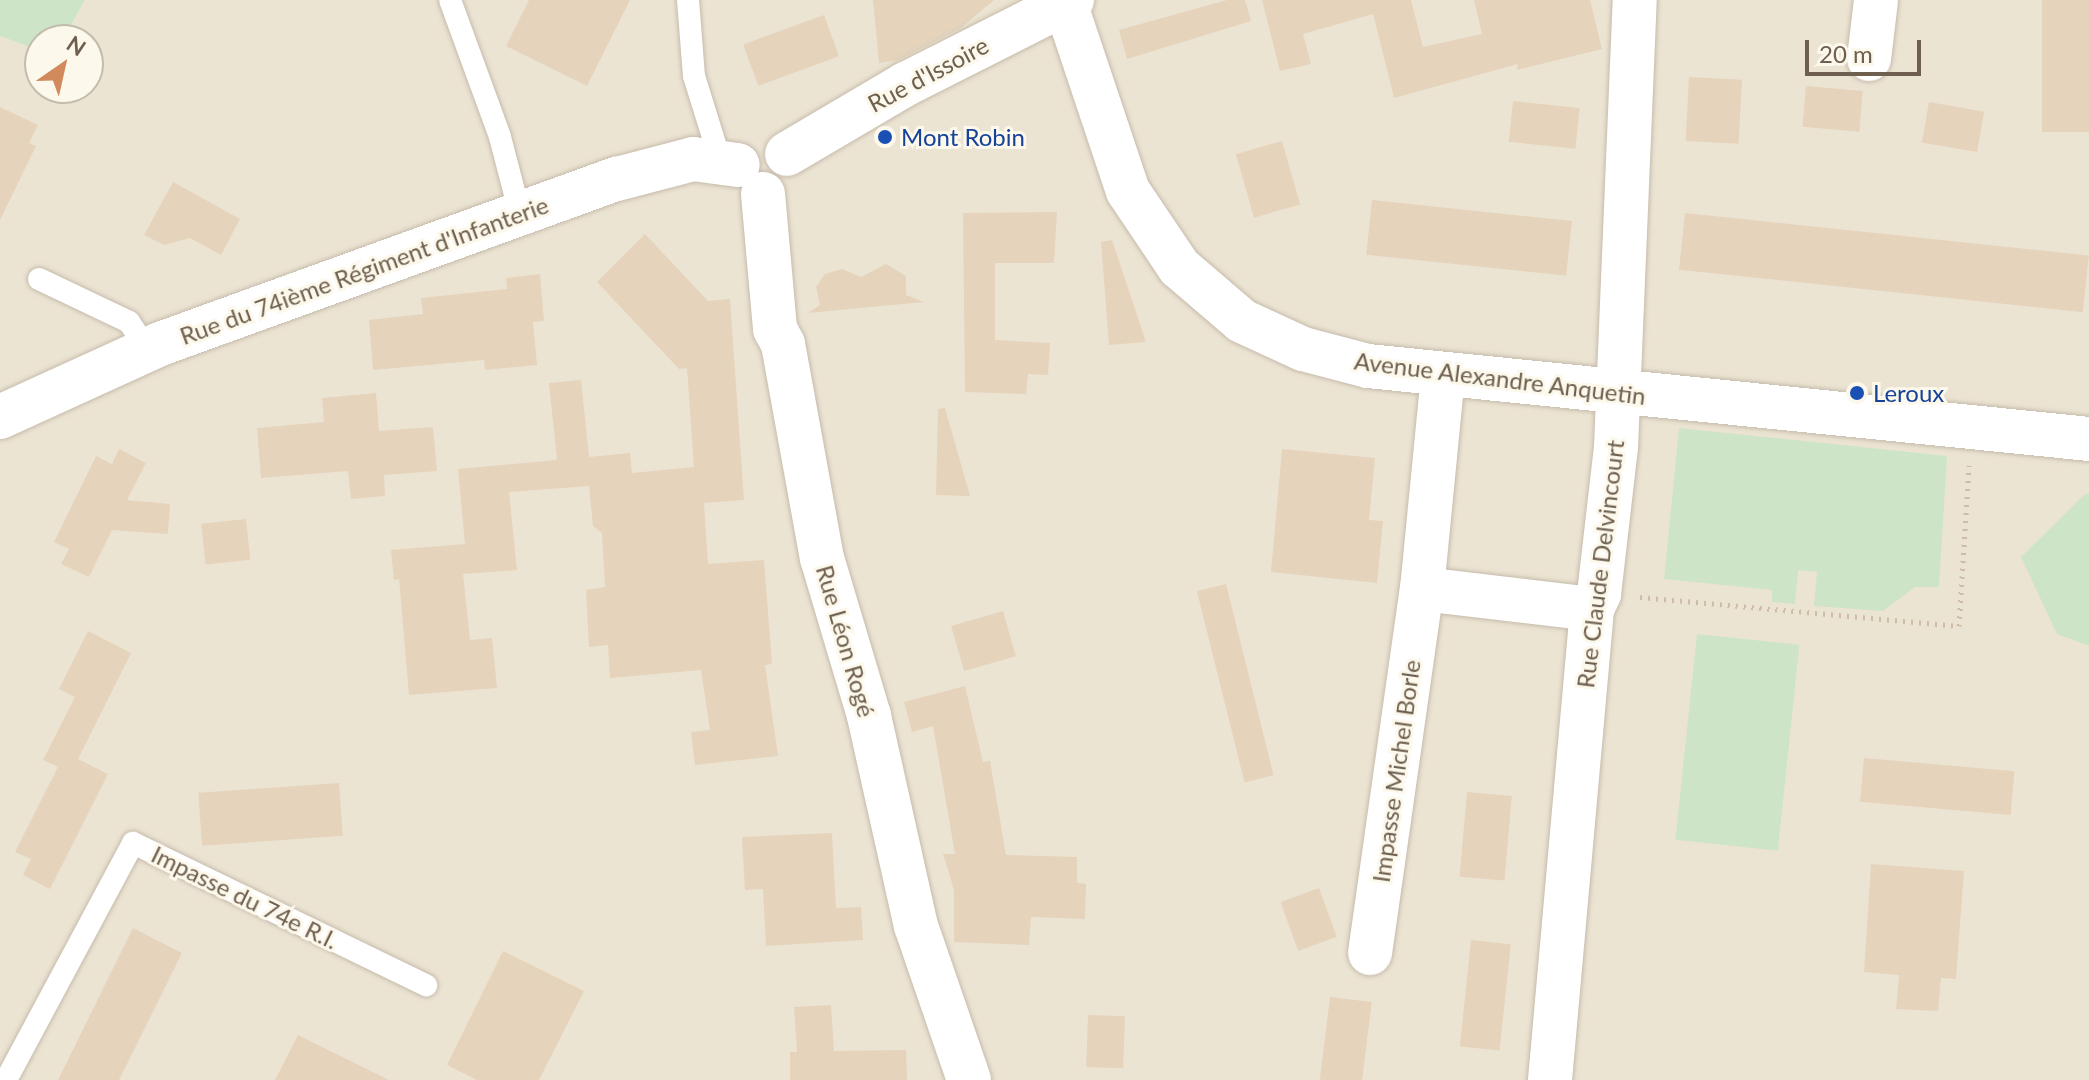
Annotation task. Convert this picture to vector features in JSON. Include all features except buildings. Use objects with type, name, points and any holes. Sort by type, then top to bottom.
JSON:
[{"type":"street","name":"Rue Claude Delvincourt","points":[[1550,1080],[1595,601],[1620,392],[1623,183],[1635,0]]},
{"type":"street","points":[[1869,59],[1876,0]]},
{"type":"street","name":"Rue d'Issoire","points":[[740,173],[745,150],[758,142],[775,143],[787,154],[1067,1]]},
{"type":"street","name":"Avenue Alexandre Anquetin","points":[[1067,1],[1128,191],[1179,267],[1242,321],[1303,349],[1368,366],[1443,375],[2089,439]]},
{"type":"street","name":"Rue du 74ième Régiment d'Infanterie","points":[[0,417],[148,350],[617,179],[693,159],[740,173]]},
{"type":"street","name":"Rue Léon Rogé","points":[[740,173],[775,329],[783,344],[822,558],[869,716],[916,926],[969,1080]]},
{"type":"street","name":"Impasse Michel Borle","points":[[1370,953],[1422,589],[1443,375]]},
{"type":"street","points":[[1422,589],[1595,601]]},
{"type":"lane","points":[[450,0],[500,137],[520,214]]},
{"type":"lane","points":[[688,0],[694,76],[740,173]]},
{"type":"lane","points":[[39,279],[129,322],[148,350]]},
{"type":"lane","name":"Impasse du 74e R.I.","points":[[6,1080],[133,843],[426,985]]},
{"type":"path","points":[[1595,601],[1959,626],[1970,427]]},
{"type":"shaded area","points":[[85,0],[2089,0],[2089,1080],[0,1080],[0,36],[24,45],[24,104],[104,104],[104,24],[72,24]]},
{"type":"green space","points":[[0,0],[85,0],[72,24],[24,24],[24,45],[0,36]]},
{"type":"green space","points":[[1679,428],[1947,456],[1939,587],[1915,587],[1883,611],[1814,606],[1817,572],[1798,570],[1795,604],[1772,602],[1772,590],[1664,579]]},
{"type":"green space","points":[[2085,494],[2089,494],[2089,646],[2057,634],[2021,557]]},
{"type":"green space","points":[[1697,634],[1799,645],[1778,851],[1675,840]]},
{"type":"place","name":"Mont Robin","points":[[885,137]]},
{"type":"place","name":"Leroux","points":[[1857,393]]}]
